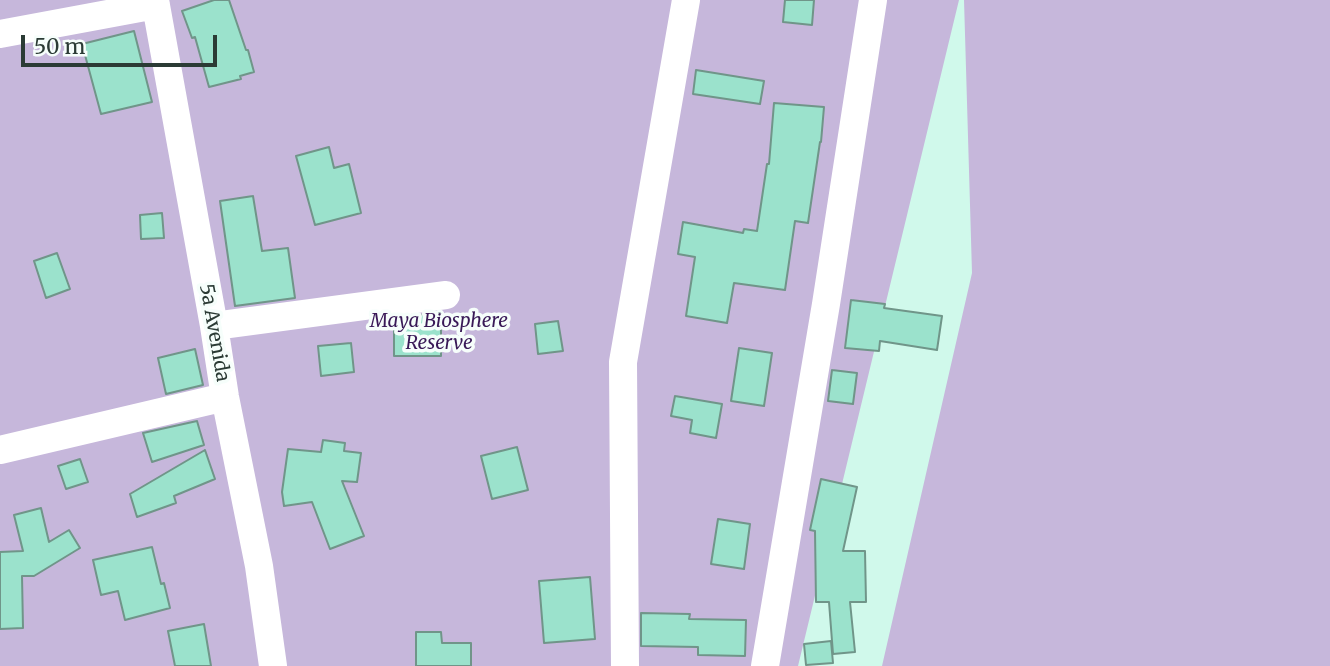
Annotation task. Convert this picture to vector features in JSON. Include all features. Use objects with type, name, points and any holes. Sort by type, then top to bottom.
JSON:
[{"type":"street","points":[[625,666],[623,362],[686,0]]},
{"type":"street","points":[[765,666],[824,317],[873,0]]},
{"type":"street","points":[[0,34],[155,2]]},
{"type":"street","name":"5a Avenida","points":[[155,2],[225,397],[259,566],[273,666]]},
{"type":"street","points":[[214,326],[446,295]]},
{"type":"street","points":[[0,450],[225,397]]},
{"type":"green space","name":"Maya Biosphere Reserve","points":[[0,0],[959,0],[798,666],[0,666]]},
{"type":"green space","points":[[964,0],[1330,0],[1330,666],[882,666],[972,273]]},
{"type":"building","points":[[214,0],[229,0],[254,72],[240,76],[241,79],[209,87],[195,37],[192,38],[182,11]]},
{"type":"building","points":[[785,0],[814,0],[812,25],[783,22]]},
{"type":"building","points":[[134,31],[152,102],[101,114],[82,44]]},
{"type":"building","points":[[696,70],[764,81],[760,104],[693,94]]},
{"type":"building","points":[[774,103],[824,107],[808,223],[795,221],[785,290],[734,283],[727,323],[686,316],[695,257],[678,254],[683,222],[743,233],[744,229],[757,231],[769,164]]},
{"type":"building","points":[[329,147],[334,168],[349,164],[361,213],[315,225],[296,156]]},
{"type":"building","points":[[253,196],[262,251],[288,248],[295,298],[235,306],[220,201]]},
{"type":"building","points":[[162,213],[164,238],[141,239],[140,215]]},
{"type":"building","points":[[57,253],[70,289],[46,298],[34,261]]},
{"type":"building","points":[[851,300],[885,304],[884,308],[942,316],[937,350],[880,341],[879,351],[845,348]]},
{"type":"building","points":[[441,312],[441,356],[394,356],[394,319]]},
{"type":"building","points":[[558,321],[563,351],[538,354],[535,324]]},
{"type":"building","points":[[351,343],[354,372],[321,376],[318,346]]},
{"type":"building","points":[[739,348],[772,353],[764,406],[731,401]]},
{"type":"building","points":[[195,349],[203,385],[166,394],[158,358]]},
{"type":"building","points":[[832,370],[857,373],[853,404],[828,401]]},
{"type":"building","points":[[675,396],[722,404],[716,438],[690,433],[692,420],[671,416]]},
{"type":"building","points":[[197,421],[204,445],[152,462],[143,433]]},
{"type":"building","points":[[323,440],[345,443],[344,451],[361,453],[357,482],[342,481],[364,536],[330,549],[312,502],[284,506],[282,492],[288,449],[321,452]]},
{"type":"building","points":[[517,447],[528,490],[492,499],[481,456]]},
{"type":"building","points":[[205,450],[215,479],[174,496],[176,503],[137,517],[130,494]]},
{"type":"building","points":[[80,459],[88,482],[66,489],[58,466]]},
{"type":"building","points":[[821,479],[857,487],[843,551],[865,551],[866,602],[850,602],[855,652],[833,654],[829,602],[816,602],[815,531],[810,530]]},
{"type":"building","points":[[41,508],[49,542],[69,530],[80,548],[34,576],[22,576],[23,628],[0,629],[0,552],[23,551],[14,515]]},
{"type":"building","points":[[718,519],[750,524],[744,569],[711,564]]},
{"type":"building","points":[[152,547],[170,608],[125,620],[118,591],[101,595],[93,560]]},
{"type":"building","points":[[590,577],[595,639],[544,643],[539,581]]},
{"type":"building","points":[[641,613],[690,614],[689,619],[746,620],[745,656],[698,655],[698,647],[641,646]]},
{"type":"building","points":[[204,624],[211,666],[175,666],[168,631]]},
{"type":"building","points":[[416,632],[441,632],[442,643],[471,643],[471,666],[416,666]]},
{"type":"building","points":[[831,641],[833,663],[806,665],[804,644]]}]
